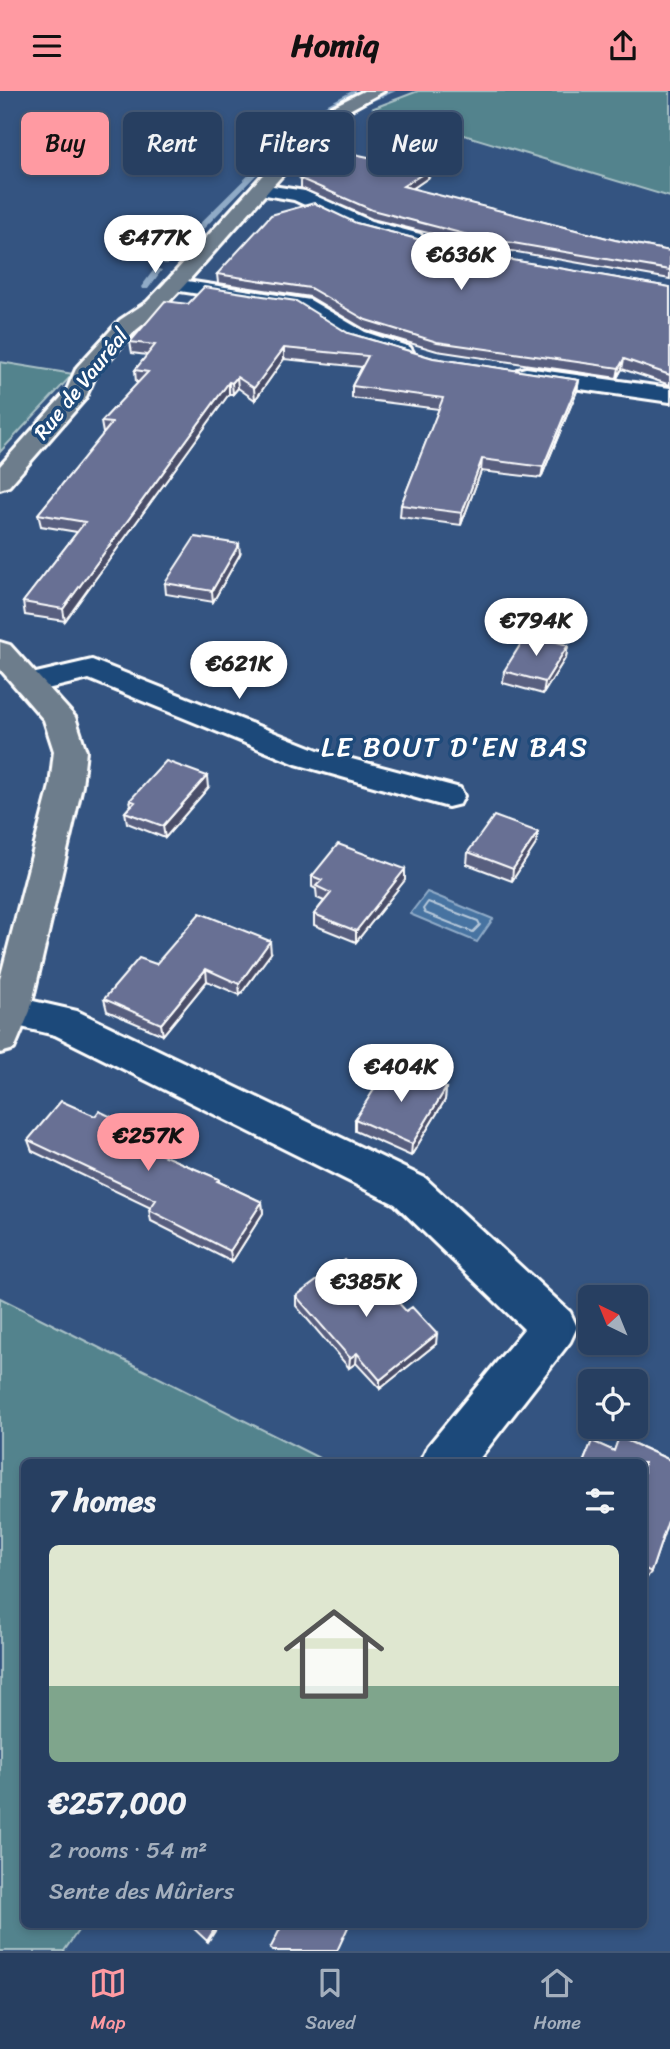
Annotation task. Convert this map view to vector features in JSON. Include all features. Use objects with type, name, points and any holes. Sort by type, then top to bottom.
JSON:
[{"type":"main road","name":"Rue de Vauréal","points":[[0,481],[77,394],[86,372],[128,325],[154,306],[174,285],[322,121],[352,101],[376,91]]},
{"type":"main road","points":[[0,651],[59,717],[70,751],[66,786],[6,1024]]},
{"type":"street","points":[[260,189],[299,195],[364,225],[430,243]]},
{"type":"street","points":[[174,285],[303,303],[357,337],[421,357]]},
{"type":"street","points":[[510,372],[670,395]]},
{"type":"street","points":[[30,684],[92,669],[307,757],[448,796]]},
{"type":"street","points":[[6,1024],[63,1022],[410,1191],[554,1327],[448,1459]]},
{"type":"green space","points":[[418,91],[670,91],[670,197],[462,134],[462,112],[387,112],[374,108]]},
{"type":"green space","points":[[0,362],[73,374],[0,452]]},
{"type":"green space","points":[[0,1298],[321,1459],[21,1459],[21,1928],[80,1928],[64,1951],[0,1951]]},
{"type":"water","points":[[427,892],[493,919],[477,942],[410,914]]},
{"type":"building","points":[[354,154],[368,157],[368,175],[421,175],[403,186],[615,240],[670,251],[670,270],[472,236],[372,210],[301,179],[354,175]]},
{"type":"building","points":[[314,203],[356,223],[470,253],[670,287],[670,375],[624,359],[619,368],[437,342],[366,320],[310,288],[217,274],[271,215]]},
{"type":"building","points":[[204,287],[296,301],[348,333],[433,358],[579,380],[543,467],[482,459],[462,513],[401,505],[443,398],[352,386],[368,356],[284,348],[254,388],[237,377],[232,383],[229,382],[63,609],[23,602],[85,522],[38,514],[112,423],[101,422],[148,372],[135,370],[155,345],[130,342],[165,301],[188,304]]},
{"type":"building","points":[[195,537],[239,544],[212,591],[165,583]]},
{"type":"building","points":[[527,634],[568,645],[545,682],[504,671]]},
{"type":"building","points":[[166,761],[207,776],[163,826],[125,812],[135,802],[130,800]]},
{"type":"building","points":[[494,816],[538,832],[513,869],[468,852]]},
{"type":"building","points":[[338,844],[405,869],[356,931],[314,914],[331,893],[316,886],[322,880],[312,876]]},
{"type":"building","points":[[200,913],[270,941],[239,984],[206,969],[161,1024],[104,999],[139,958],[156,964]]},
{"type":"building","points":[[390,1065],[446,1088],[412,1144],[355,1119]]},
{"type":"building","points":[[61,1101],[95,1116],[99,1111],[137,1129],[134,1133],[150,1143],[146,1148],[219,1179],[217,1181],[262,1202],[230,1251],[149,1210],[156,1200],[28,1140]]},
{"type":"building","points":[[345,1260],[364,1279],[371,1273],[406,1311],[412,1307],[437,1334],[380,1380],[357,1353],[350,1358],[296,1296]]},
{"type":"building","points":[[618,1439],[623,1439],[670,1460],[670,1515],[651,1572],[647,1570],[647,1459],[585,1459],[592,1441],[614,1451]]},
{"type":"building","points":[[193,1928],[215,1928],[207,1941]]},
{"type":"building","points":[[280,1928],[348,1928],[337,1951],[270,1949]]},
{"type":"waterway","points":[[166,262],[313,114],[356,91]]},
{"type":"waterway","points":[[359,105],[393,91]]},
{"type":"waterway","points":[[145,287],[158,270]]},
{"type":"district","name":"LE BOUT D'EN BAS","points":[[455,746]]}]
